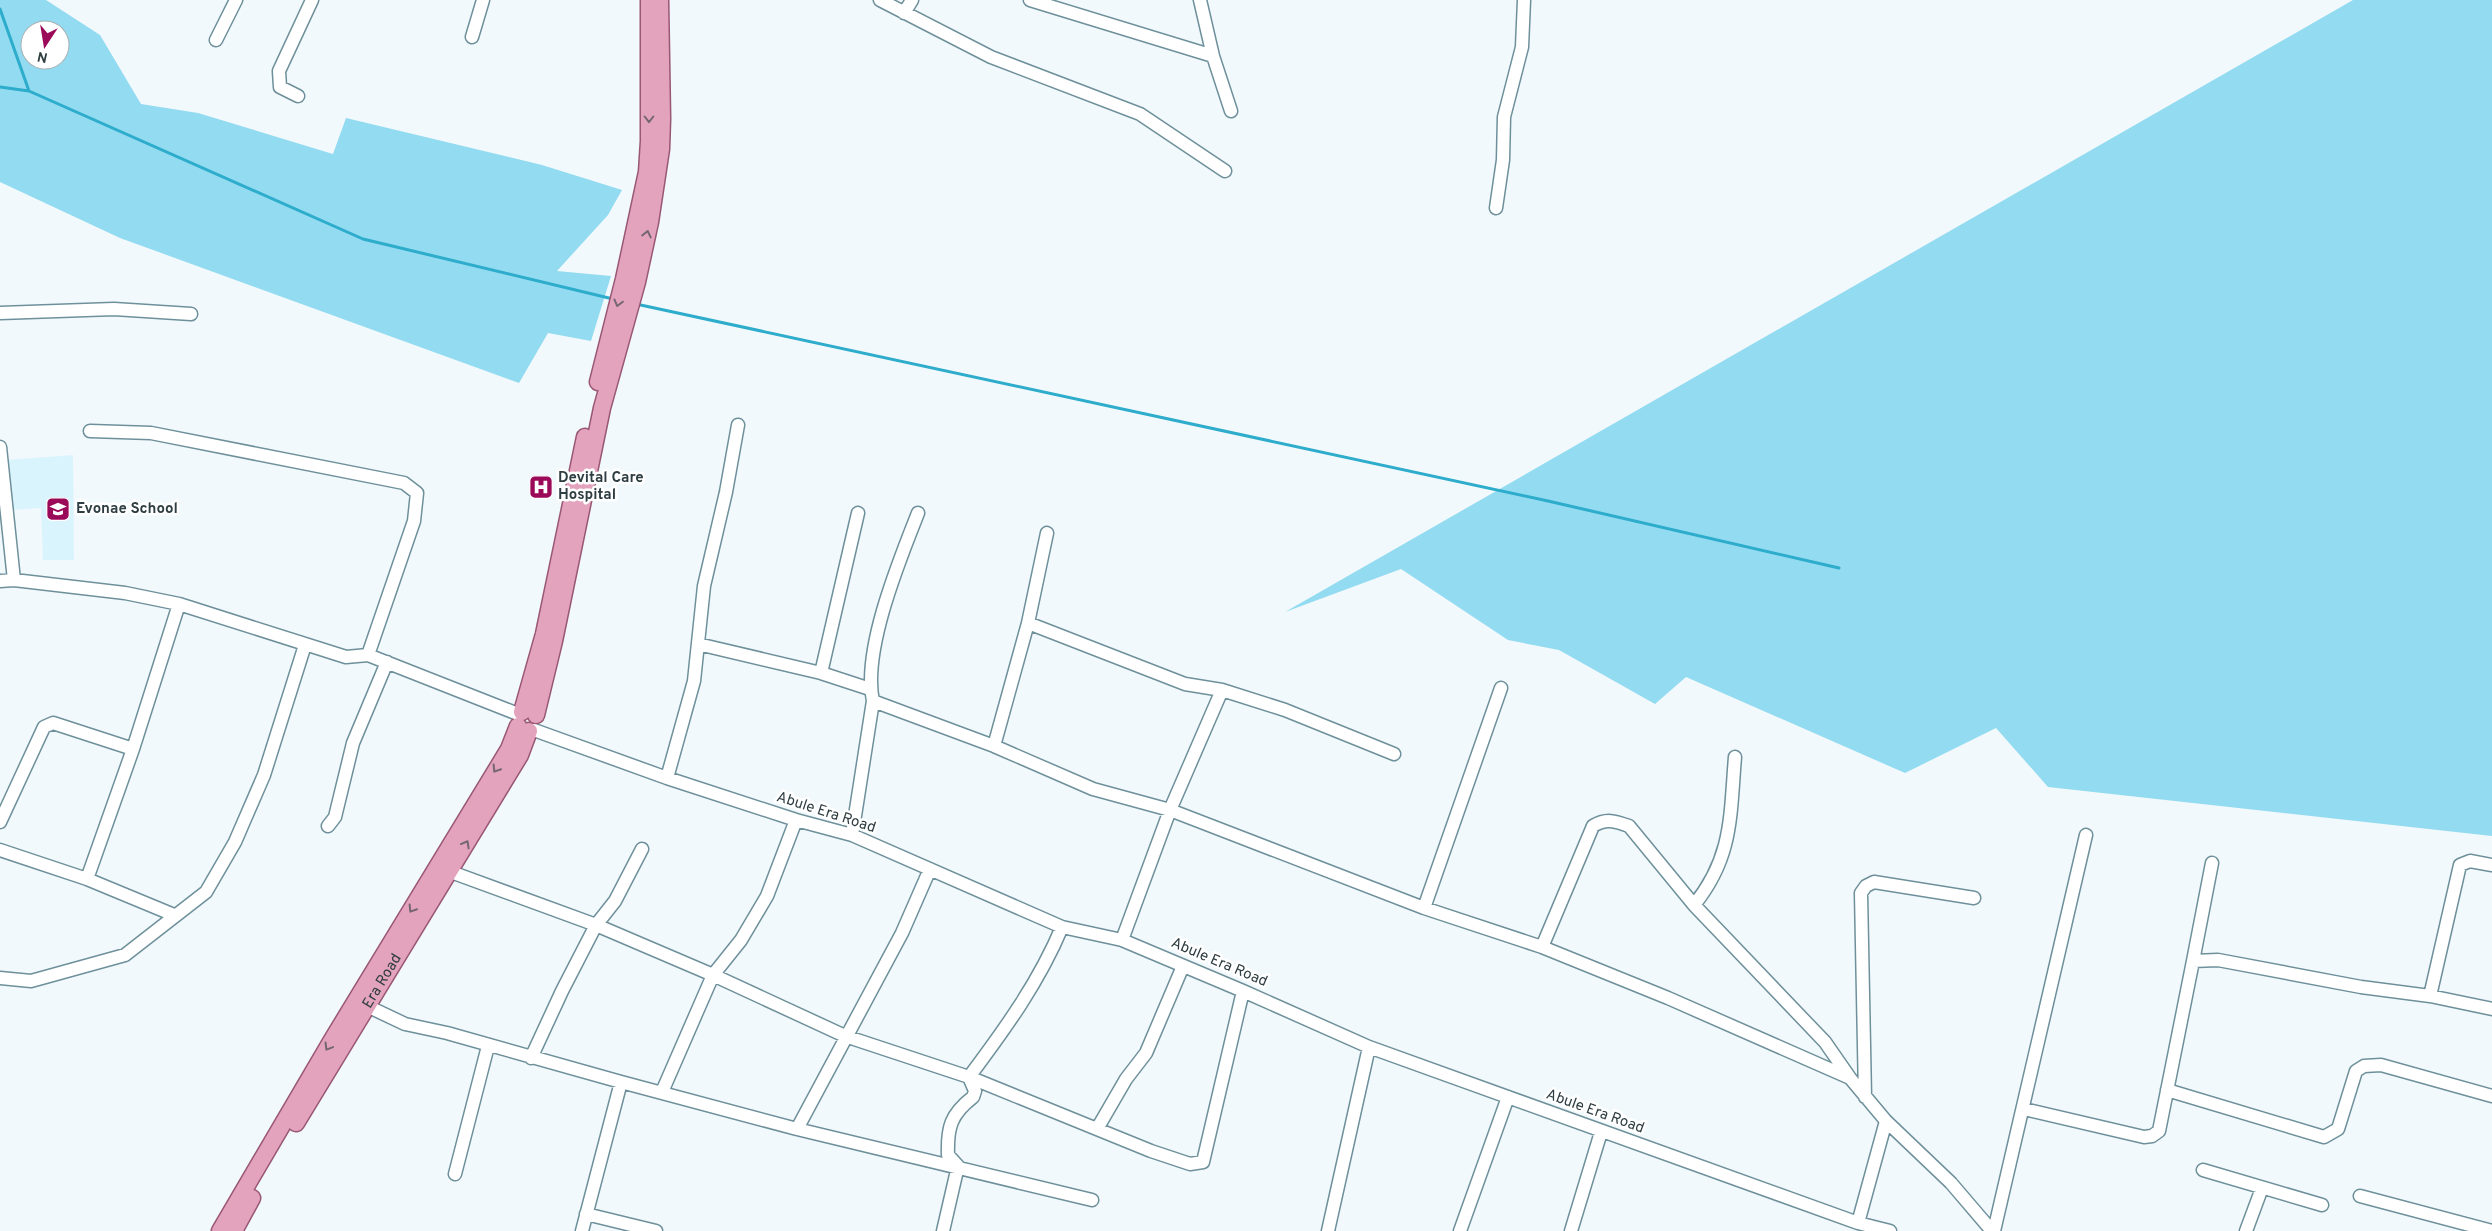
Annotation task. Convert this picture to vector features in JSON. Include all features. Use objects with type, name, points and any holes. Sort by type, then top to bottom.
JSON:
[{"type":"main road","points":[[220,1231],[332,1040],[526,722],[554,641],[618,327],[630,281],[650,222],[661,149],[659,2]]},
{"type":"main road","name":"Era Road","points":[[234,1231],[367,1006],[451,872],[520,755],[526,722]]},
{"type":"street","points":[[216,40],[236,0]]},
{"type":"street","points":[[298,96],[280,87],[279,71],[312,0]]},
{"type":"street","points":[[472,37],[483,0]]},
{"type":"street","points":[[880,0],[991,57],[1140,114],[1225,171]]},
{"type":"street","points":[[904,13],[912,0]]},
{"type":"street","points":[[1200,0],[1213,56],[1231,111]]},
{"type":"street","points":[[1496,208],[1503,160],[1504,117],[1522,47],[1524,0]]},
{"type":"street","points":[[1036,1],[1213,56]]},
{"type":"street","points":[[0,313],[114,310],[192,314]]},
{"type":"street","points":[[667,778],[694,681],[704,586],[726,492],[738,425]]},
{"type":"street","points":[[0,581],[14,580],[125,593],[179,604],[305,646],[346,657],[368,655],[412,529],[417,493],[404,483],[170,437],[151,434],[90,431]]},
{"type":"street","points":[[0,447],[14,580]]},
{"type":"street","points":[[852,835],[871,695],[874,646],[900,556],[918,512]]},
{"type":"street","points":[[821,673],[858,513]]},
{"type":"street","points":[[994,746],[1028,623],[1047,533]]},
{"type":"street","points":[[87,879],[133,749],[179,604]]},
{"type":"street","points":[[1028,623],[1185,684],[1222,690],[1285,710],[1394,754]]},
{"type":"street","points":[[698,644],[821,673],[1093,790],[1170,810],[1424,908],[1542,947],[1668,998],[1850,1078]]},
{"type":"street","points":[[0,978],[31,981],[125,955],[206,892],[235,842],[264,775],[305,646]]},
{"type":"street","name":"Abule Era Road","points":[[368,655],[526,722],[667,778],[796,820],[852,835],[1062,927],[1122,940],[1244,991],[1369,1047],[1858,1223],[1890,1231]]},
{"type":"street","points":[[328,826],[334,817],[354,743],[387,662]]},
{"type":"street","points":[[1424,908],[1501,688]]},
{"type":"street","points":[[1122,940],[1170,810],[1222,690]]},
{"type":"street","points":[[0,822],[44,727],[53,723],[133,749]]},
{"type":"street","points":[[1694,906],[1710,886],[1723,858],[1730,822],[1735,757]]},
{"type":"street","points":[[662,1092],[714,975],[741,940],[767,896],[796,820]]},
{"type":"street","points":[[1542,947],[1593,826],[1603,820],[1616,821],[1629,826],[1694,906],[1825,1042],[1850,1078],[1886,1121],[1951,1183],[1993,1231]]},
{"type":"street","points":[[1993,1231],[2024,1110],[2086,835]]},
{"type":"street","points":[[531,1058],[562,991],[596,925],[615,901],[642,848]]},
{"type":"street","points":[[0,850],[87,879],[174,915]]},
{"type":"street","points":[[2430,996],[2460,865],[2470,861],[2492,865]]},
{"type":"street","points":[[2024,1110],[2144,1137],[2152,1136],[2159,1131],[2212,863]]},
{"type":"street","points":[[797,1129],[845,1036],[902,933],[930,870]]},
{"type":"street","points":[[451,872],[596,925],[714,975],[845,1036],[969,1077],[1190,1164],[1203,1162],[1244,991]]},
{"type":"street","points":[[1865,1097],[1861,893],[1866,886],[1874,882],[1974,898]]},
{"type":"street","points":[[969,1077],[1012,1020],[1047,963],[1062,927]]},
{"type":"street","points":[[2194,961],[2218,960],[2361,987],[2430,996],[2492,1009]]},
{"type":"street","points":[[1097,1129],[1126,1080],[1146,1053],[1183,966]]},
{"type":"street","points":[[367,1006],[405,1024],[447,1032],[531,1058],[797,1129],[958,1166],[1092,1200]]},
{"type":"street","points":[[455,1174],[488,1046]]},
{"type":"street","points":[[1328,1231],[1369,1047]]},
{"type":"street","points":[[2167,1090],[2324,1137],[2338,1129],[2356,1071],[2364,1066],[2389,1067],[2492,1096]]},
{"type":"street","points":[[958,1166],[948,1155],[947,1135],[959,1108],[973,1097],[975,1091],[969,1077]]},
{"type":"street","points":[[582,1231],[622,1082]]},
{"type":"street","points":[[1460,1231],[1508,1097]]},
{"type":"street","points":[[1858,1223],[1886,1121]]},
{"type":"street","points":[[1571,1231],[1601,1132]]},
{"type":"street","points":[[943,1231],[958,1166]]},
{"type":"street","points":[[2203,1170],[2322,1205]]},
{"type":"street","points":[[2246,1231],[2262,1188]]},
{"type":"street","points":[[2360,1196],[2492,1231]]},
{"type":"street","points":[[586,1214],[656,1231]]},
{"type":"shaded area","points":[[0,0],[46,0],[100,35],[141,104],[198,113],[333,154],[346,118],[542,165],[622,190],[608,215],[557,271],[611,276],[591,341],[548,333],[519,383],[120,238],[0,182]]},
{"type":"shaded area","points":[[2353,0],[2492,0],[2492,836],[2048,787],[1996,728],[1905,773],[1686,677],[1655,704],[1559,650],[1508,640],[1401,569],[1285,612]]},
{"type":"shaded area","name":"Evonae School","points":[[73,455],[74,560],[43,560],[41,508],[11,510],[7,460]]},
{"type":"waterway","points":[[0,9],[29,91]]},
{"type":"waterway","points":[[0,87],[29,91],[363,239],[613,299]]},
{"type":"waterway","points":[[636,304],[1548,501],[1839,568]]},
{"type":"place","name":"Devital Care Hospital","points":[[541,487]]},
{"type":"place","name":"Evonae School","points":[[58,509]]}]
